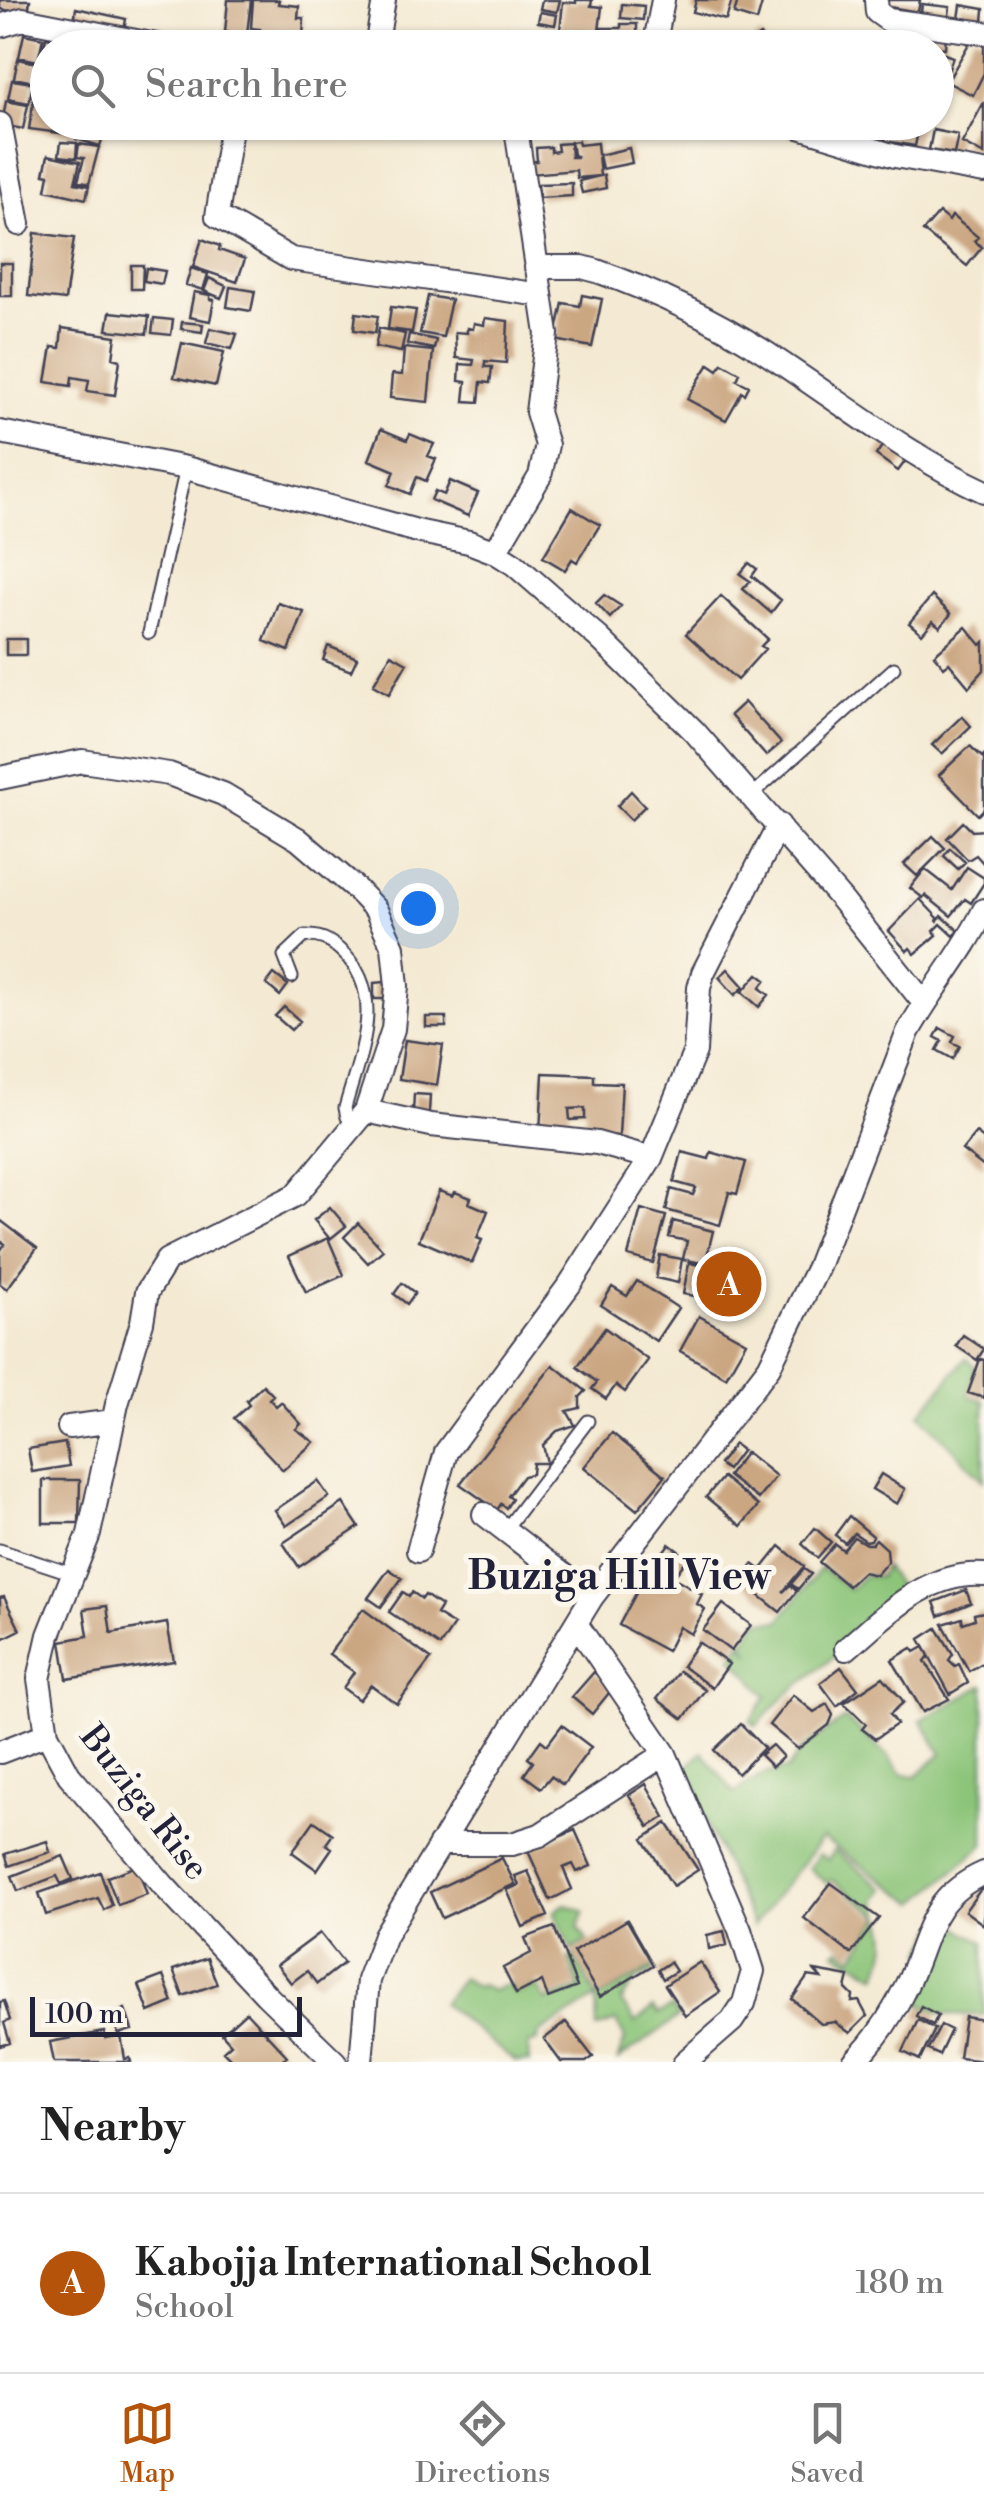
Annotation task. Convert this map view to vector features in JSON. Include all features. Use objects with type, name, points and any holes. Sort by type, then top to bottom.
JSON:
[{"type":"street","points":[[50,24],[55,0]]},
{"type":"street","points":[[379,30],[384,0]]},
{"type":"street","points":[[657,30],[663,0]]},
{"type":"street","points":[[876,0],[878,12],[888,20],[984,33]]},
{"type":"street","points":[[0,26],[23,20],[80,30]]},
{"type":"street","points":[[0,124],[18,224]]},
{"type":"street","points":[[229,140],[217,216],[272,250],[291,258],[541,295]]},
{"type":"street","points":[[495,552],[546,459],[546,433],[538,412],[547,334],[518,140]]},
{"type":"street","points":[[842,140],[895,156],[984,172]]},
{"type":"street","points":[[536,267],[597,271],[678,307],[760,349],[904,444],[984,491]]},
{"type":"street","points":[[0,432],[186,468],[495,552],[599,638],[694,731],[779,825],[924,1003]]},
{"type":"street","points":[[0,778],[82,761],[169,774],[223,794],[283,830],[353,886],[376,910],[393,947],[398,986],[392,1029],[361,1117],[597,1144],[651,1158]]},
{"type":"street","points":[[418,1551],[446,1452],[570,1284],[651,1158],[695,1051],[698,988],[703,973],[779,825]]},
{"type":"street","points":[[361,2062],[368,1980],[384,1935],[592,1597],[769,1367],[817,1269],[908,1032],[983,915]]},
{"type":"street","name":"Buziga Rise","points":[[335,2062],[164,1886],[69,1775],[47,1734],[40,1680],[48,1634],[89,1534],[146,1292],[156,1272],[167,1260],[296,1195],[361,1117]]},
{"type":"street","points":[[69,1427],[114,1421]]},
{"type":"street","points":[[484,1514],[592,1597]]},
{"type":"street","points":[[846,1649],[917,1593],[960,1574],[984,1576]]},
{"type":"street","points":[[576,1625],[665,1754],[740,1930],[752,1971],[744,2003],[732,2020],[685,2062]]},
{"type":"street","points":[[0,1752],[47,1734]]},
{"type":"street","points":[[440,1844],[512,1844],[540,1835],[665,1754]]},
{"type":"street","points":[[854,2062],[884,2023],[906,1985],[930,1919],[950,1897],[984,1873]]},
{"type":"lane","points":[[149,633],[186,468]]},
{"type":"lane","points":[[752,795],[894,668]]},
{"type":"lane","points":[[292,977],[284,956],[305,936],[318,935],[348,958],[368,995],[369,1017],[345,1108],[347,1117],[361,1117]]},
{"type":"lane","points":[[505,1530],[588,1420]]},
{"type":"lane","points":[[0,1550],[73,1574]]},
{"type":"green space","points":[[966,1358],[975,1366],[969,1396],[984,1401],[984,1481],[920,1414]]},
{"type":"green space","points":[[885,1567],[907,1598],[785,1696],[756,1726],[750,1721],[767,1696],[732,1657],[741,1643],[751,1654],[743,1643],[758,1621],[779,1621],[821,1568],[850,1590],[864,1575],[879,1577]]},
{"type":"green space","points":[[984,1685],[984,1845],[916,1903],[822,1838],[753,1926],[683,1770],[703,1752],[734,1793],[764,1774],[788,1769],[800,1751],[845,1718],[887,1755],[902,1774],[916,1776],[942,1754],[921,1720]]},
{"type":"green space","points":[[834,1850],[885,1889],[876,1900],[883,1921],[887,1938],[878,1975],[835,1952],[840,1949],[853,1957],[881,1916],[832,1880],[826,1883],[809,1868],[819,1854],[828,1860]]},
{"type":"green space","points":[[565,1904],[585,1912],[578,1927],[587,1941],[572,1950],[554,1912]]},
{"type":"green space","points":[[943,1916],[984,1941],[984,2015],[942,2014],[913,2000],[920,1980],[932,1981],[936,1965],[923,1952]]},
{"type":"green space","points":[[573,1955],[597,1997],[539,2034],[538,2041],[528,2044],[529,2062],[515,2062],[442,2003],[462,1978],[492,1991],[509,1984],[515,1994],[537,1986],[546,2001],[580,1989],[569,1959]]},
{"type":"green space","points":[[653,1967],[653,1972],[634,1982],[621,2001],[635,2023],[653,2008],[658,2014],[672,2007],[679,2017],[618,2060],[625,2038],[616,2021],[597,2028],[596,2000]]},
{"type":"building","points":[[0,0],[30,0],[28,14],[0,9]]},
{"type":"building","points":[[228,0],[251,0],[247,30],[225,30]]},
{"type":"building","points":[[253,0],[279,0],[278,4],[299,6],[298,18],[304,18],[303,30],[251,28]]},
{"type":"building","points":[[542,0],[560,0],[557,12],[540,9]]},
{"type":"building","points":[[592,0],[591,6],[602,7],[599,30],[560,30],[563,2]]},
{"type":"building","points":[[696,0],[732,0],[726,20],[693,12]]},
{"type":"building","points":[[738,0],[763,0],[757,21],[734,14]]},
{"type":"building","points":[[885,0],[920,0],[918,12],[884,6]]},
{"type":"building","points":[[622,4],[644,6],[643,20],[621,18]]},
{"type":"building","points":[[922,4],[950,7],[948,24],[920,21]]},
{"type":"building","points":[[961,5],[984,9],[983,22],[959,19]]},
{"type":"building","points":[[76,8],[126,19],[124,30],[74,21]]},
{"type":"building","points":[[540,12],[557,15],[555,25],[538,22]]},
{"type":"building","points":[[621,24],[637,24],[637,30],[601,30],[601,28],[621,28]]},
{"type":"building","points":[[24,34],[30,35],[30,59],[19,57]]},
{"type":"building","points":[[974,35],[984,39],[984,73],[973,95],[954,86],[954,70]]},
{"type":"building","points":[[18,59],[30,62],[30,81],[14,78]]},
{"type":"building","points":[[12,80],[30,83],[29,103],[8,99]]},
{"type":"building","points":[[6,101],[28,105],[23,129],[2,125]]},
{"type":"building","points":[[984,102],[984,155],[962,143]]},
{"type":"building","points":[[954,134],[958,135],[954,154],[929,150],[931,140],[954,140]]},
{"type":"building","points":[[79,140],[102,140],[100,146]]},
{"type":"building","points":[[885,140],[916,140],[915,146]]},
{"type":"building","points":[[578,141],[579,145],[597,143],[600,176],[577,178],[576,170],[530,174],[529,162],[537,161],[536,148],[551,147],[551,152],[558,151],[557,144],[570,143],[571,157],[578,157],[573,155],[571,142]]},
{"type":"building","points":[[61,142],[77,143],[76,158],[59,156]]},
{"type":"building","points":[[79,144],[99,147],[89,184],[78,181],[84,158],[77,157]]},
{"type":"building","points":[[629,148],[632,163],[602,169],[599,155]]},
{"type":"building","points":[[48,155],[80,162],[75,183],[89,186],[86,199],[46,190]]},
{"type":"building","points":[[604,175],[606,188],[582,193],[579,181]]},
{"type":"building","points":[[572,183],[572,196],[539,198],[538,184]]},
{"type":"building","points":[[939,213],[949,221],[952,216],[978,237],[974,241],[982,247],[967,266],[923,231]]},
{"type":"building","points":[[35,233],[74,238],[65,300],[28,296]]},
{"type":"building","points":[[202,239],[245,259],[237,282],[193,267]]},
{"type":"building","points":[[0,263],[12,263],[12,296],[0,296]]},
{"type":"building","points":[[131,265],[143,265],[142,289],[131,289]]},
{"type":"building","points":[[146,268],[165,271],[162,284],[144,281]]},
{"type":"building","points":[[191,268],[208,274],[203,290],[186,285]]},
{"type":"building","points":[[209,278],[226,286],[221,298],[204,291]]},
{"type":"building","points":[[230,287],[255,291],[251,311],[227,307]]},
{"type":"building","points":[[194,292],[210,295],[214,300],[210,321],[189,317]]},
{"type":"building","points":[[582,295],[602,299],[592,347],[555,340],[563,303],[580,306]]},
{"type":"building","points":[[428,296],[451,300],[443,337],[420,333]]},
{"type":"building","points":[[391,307],[416,310],[412,332],[388,329]]},
{"type":"building","points":[[110,312],[149,316],[147,334],[107,330]]},
{"type":"building","points":[[356,313],[378,316],[375,333],[354,330]]},
{"type":"building","points":[[154,318],[173,320],[171,335],[152,333]]},
{"type":"building","points":[[485,318],[508,321],[506,363],[485,361],[485,367],[492,367],[490,383],[481,382],[479,402],[464,401],[466,382],[459,381],[460,364],[473,365],[474,360],[456,358],[455,332],[467,333],[474,323],[484,325]]},
{"type":"building","points":[[182,322],[203,324],[202,332],[181,329]]},
{"type":"building","points":[[62,328],[116,336],[113,358],[120,360],[115,395],[87,391],[89,380],[72,377],[71,386],[46,382],[52,347],[60,348]]},
{"type":"building","points":[[210,328],[237,334],[232,349],[206,343]]},
{"type":"building","points":[[379,328],[405,334],[401,352],[375,347]]},
{"type":"building","points":[[409,334],[436,340],[434,349],[407,344]]},
{"type":"building","points":[[182,343],[224,352],[216,386],[174,377]]},
{"type":"building","points":[[404,348],[433,351],[428,402],[390,398],[392,374],[402,375]]},
{"type":"building","points":[[722,363],[740,373],[737,380],[749,386],[726,420],[687,399],[709,364],[718,370]]},
{"type":"building","points":[[381,429],[407,440],[410,434],[434,444],[428,456],[436,459],[426,481],[417,477],[410,494],[389,485],[395,471],[369,460]]},
{"type":"building","points":[[884,443],[907,459],[898,471],[876,455]]},
{"type":"building","points":[[450,481],[478,493],[468,516],[431,500],[435,491],[444,495]]},
{"type":"building","points":[[572,508],[600,525],[577,562],[572,559],[565,570],[543,557]]},
{"type":"building","points":[[749,563],[757,569],[752,576],[781,600],[771,613],[743,589],[750,581],[740,574]]},
{"type":"building","points":[[604,595],[621,606],[610,618],[596,603]]},
{"type":"building","points":[[721,596],[768,639],[761,646],[765,649],[737,680],[686,634]]},
{"type":"building","points":[[932,596],[951,614],[940,627],[933,621],[922,634],[909,623]]},
{"type":"building","points":[[278,603],[304,612],[289,651],[264,641]]},
{"type":"building","points":[[966,627],[981,645],[984,642],[984,670],[969,687],[949,663],[944,667],[934,655]]},
{"type":"building","points":[[6,639],[26,639],[26,655],[6,655]]},
{"type":"building","points":[[328,646],[357,658],[351,671],[323,660]]},
{"type":"building","points":[[391,654],[407,663],[389,694],[373,685]]},
{"type":"building","points":[[744,702],[781,743],[766,756],[730,715]]},
{"type":"building","points":[[962,716],[971,726],[942,754],[932,745]]},
{"type":"building","points":[[970,746],[984,755],[984,809],[978,815],[939,775]]},
{"type":"building","points":[[631,791],[645,806],[631,820],[617,806]]},
{"type":"building","points":[[963,822],[972,831],[984,830],[984,864],[976,855],[968,860],[947,838]]},
{"type":"building","points":[[933,836],[945,848],[917,876],[904,864]]},
{"type":"building","points":[[950,848],[965,862],[958,869],[944,856]]},
{"type":"building","points":[[967,867],[984,878],[984,883],[971,903],[965,899],[951,916],[910,888],[925,869],[952,890]]},
{"type":"building","points":[[920,899],[938,918],[937,922],[942,916],[959,931],[954,936],[941,924],[934,931],[937,935],[915,954],[910,948],[907,951],[889,931]]},
{"type":"building","points":[[728,969],[744,987],[735,995],[719,977]]},
{"type":"building","points":[[274,974],[288,985],[280,996],[266,984]]},
{"type":"building","points":[[758,974],[766,980],[760,988],[769,995],[759,1007],[742,992]]},
{"type":"building","points":[[385,982],[385,999],[374,999],[374,983]]},
{"type":"building","points":[[284,1007],[300,1021],[291,1030],[275,1016]]},
{"type":"building","points":[[426,1017],[446,1017],[446,1027],[426,1027]]},
{"type":"building","points":[[940,1028],[955,1036],[952,1042],[960,1046],[953,1059],[937,1050],[942,1041],[935,1037]]},
{"type":"building","points":[[405,1040],[443,1045],[437,1085],[399,1079]]},
{"type":"building","points":[[543,1073],[594,1075],[594,1082],[622,1083],[619,1136],[540,1133]],"holes":[[[585,1108],[585,1119],[570,1120],[569,1109]]]},
{"type":"building","points":[[414,1094],[430,1095],[429,1113],[413,1112]]},
{"type":"building","points":[[976,1133],[984,1139],[984,1167],[962,1150]]},
{"type":"building","points":[[682,1152],[709,1159],[711,1152],[746,1162],[737,1194],[729,1192],[720,1225],[666,1210],[671,1189],[693,1195],[696,1188],[674,1182]]},
{"type":"building","points":[[439,1191],[471,1198],[469,1203],[488,1211],[472,1263],[419,1240]]},
{"type":"building","points":[[330,1207],[346,1226],[330,1239],[314,1220]]},
{"type":"building","points":[[641,1209],[666,1216],[653,1263],[628,1256]]},
{"type":"building","points":[[0,1220],[37,1248],[7,1289],[0,1284],[0,1251],[5,1244],[0,1241]]},
{"type":"building","points":[[673,1221],[713,1231],[705,1264],[683,1259],[687,1241],[669,1237]]},
{"type":"building","points":[[358,1223],[383,1250],[368,1263],[344,1237]]},
{"type":"building","points":[[328,1238],[344,1275],[306,1292],[289,1256]]},
{"type":"building","points":[[660,1255],[682,1259],[678,1283],[656,1278]]},
{"type":"building","points":[[689,1263],[717,1268],[711,1299],[683,1294]]},
{"type":"building","points":[[637,1281],[678,1308],[656,1341],[601,1305],[612,1287],[627,1296]]},
{"type":"building","points":[[402,1283],[415,1293],[407,1304],[394,1294]]},
{"type":"building","points":[[699,1316],[746,1342],[726,1377],[680,1351]]},
{"type":"building","points":[[605,1328],[648,1360],[625,1392],[616,1385],[606,1399],[592,1389],[597,1382],[577,1367]]},
{"type":"building","points":[[963,1335],[984,1349],[977,1360],[956,1346]]},
{"type":"building","points":[[980,1359],[984,1360],[984,1398],[968,1393]]},
{"type":"building","points":[[553,1365],[586,1391],[580,1397],[580,1408],[567,1411],[575,1425],[557,1431],[543,1445],[547,1463],[533,1463],[532,1474],[523,1476],[508,1496],[512,1499],[506,1508],[501,1504],[497,1510],[460,1484]]},
{"type":"building","points":[[263,1385],[273,1395],[269,1399],[276,1406],[281,1402],[301,1424],[296,1429],[314,1442],[283,1470],[234,1418]]},
{"type":"building","points":[[612,1433],[665,1476],[637,1510],[584,1467]]},
{"type":"building","points":[[65,1443],[69,1466],[32,1472],[28,1449]]},
{"type":"building","points":[[734,1444],[742,1450],[727,1470],[719,1464]]},
{"type":"building","points":[[746,1452],[776,1476],[758,1499],[728,1476]]},
{"type":"building","points":[[881,1474],[905,1489],[897,1504],[872,1489]]},
{"type":"building","points":[[723,1477],[758,1506],[741,1526],[706,1497]]},
{"type":"building","points":[[43,1480],[80,1480],[79,1523],[43,1523]]},
{"type":"building","points":[[318,1481],[329,1497],[286,1526],[275,1510]]},
{"type":"building","points":[[343,1503],[359,1527],[299,1567],[283,1543]]},
{"type":"building","points":[[849,1516],[873,1536],[871,1540],[854,1533],[845,1543],[835,1535]]},
{"type":"building","points":[[815,1528],[831,1542],[817,1558],[802,1544]]},
{"type":"building","points":[[854,1537],[866,1544],[876,1539],[887,1549],[888,1561],[876,1575],[863,1572],[848,1586],[819,1562],[835,1544],[843,1550]]},
{"type":"building","points":[[669,1544],[688,1558],[676,1574],[657,1560]]},
{"type":"building","points":[[780,1546],[804,1566],[783,1592],[790,1585],[797,1591],[780,1612],[740,1580],[753,1564],[761,1570]]},
{"type":"building","points":[[389,1569],[402,1578],[381,1607],[368,1598]]},
{"type":"building","points":[[804,1569],[811,1574],[798,1589],[791,1584]]},
{"type":"building","points":[[648,1571],[675,1586],[678,1580],[702,1594],[697,1604],[705,1609],[691,1634],[679,1627],[667,1651],[619,1625]]},
{"type":"building","points":[[966,1590],[971,1603],[939,1616],[934,1602]]},
{"type":"building","points":[[403,1592],[409,1596],[412,1592],[422,1599],[425,1595],[441,1606],[436,1614],[454,1625],[440,1646],[389,1612]]},
{"type":"building","points":[[4,1597],[20,1630],[0,1640],[0,1598]]},
{"type":"building","points":[[723,1604],[751,1625],[731,1651],[703,1630]]},
{"type":"building","points":[[107,1606],[111,1633],[167,1623],[174,1661],[67,1679],[61,1641],[88,1636],[84,1609]]},
{"type":"building","points":[[363,1609],[431,1659],[397,1704],[371,1685],[359,1700],[343,1688],[354,1672],[329,1654]]},
{"type":"building","points":[[984,1612],[984,1662],[969,1671],[943,1624],[962,1618],[963,1623]]},
{"type":"building","points":[[937,1628],[953,1654],[949,1660],[955,1666],[959,1664],[968,1683],[950,1694],[920,1639]]},
{"type":"building","points":[[698,1642],[729,1664],[712,1688],[682,1666]]},
{"type":"building","points":[[924,1647],[929,1656],[925,1661],[949,1699],[923,1712],[892,1660],[912,1648],[915,1652]]},
{"type":"building","points":[[841,1667],[858,1689],[837,1706],[820,1683]]},
{"type":"building","points":[[679,1671],[705,1690],[683,1719],[657,1699]]},
{"type":"building","points":[[594,1672],[613,1688],[592,1714],[572,1697]]},
{"type":"building","points":[[883,1677],[904,1702],[890,1714],[897,1724],[875,1739],[862,1729],[866,1724],[844,1703]]},
{"type":"building","points":[[793,1695],[814,1712],[827,1704],[833,1715],[829,1725],[798,1749],[769,1725]]},
{"type":"building","points":[[741,1724],[764,1748],[738,1774],[714,1750]]},
{"type":"building","points":[[562,1725],[591,1747],[563,1785],[551,1776],[541,1788],[524,1775],[533,1762],[528,1758],[541,1740],[547,1745]]},
{"type":"building","points":[[772,1745],[783,1757],[772,1767],[760,1755]]},
{"type":"building","points":[[646,1784],[665,1817],[649,1827],[629,1795]]},
{"type":"building","points":[[314,1821],[333,1834],[326,1844],[332,1848],[317,1870],[292,1852]]},
{"type":"building","points":[[667,1823],[698,1870],[673,1886],[643,1839]]},
{"type":"building","points":[[575,1830],[591,1866],[577,1872],[573,1864],[563,1868],[572,1889],[550,1900],[528,1851]]},
{"type":"building","points":[[47,1841],[50,1852],[9,1866],[5,1854]]},
{"type":"building","points":[[63,1856],[73,1879],[61,1884],[57,1876],[18,1891],[12,1876]]},
{"type":"building","points":[[502,1858],[515,1884],[442,1918],[430,1892]]},
{"type":"building","points":[[137,1866],[147,1894],[118,1905],[107,1877]]},
{"type":"building","points":[[528,1871],[548,1916],[523,1927],[507,1890],[519,1885],[515,1876]]},
{"type":"building","points":[[100,1872],[112,1905],[104,1910],[98,1898],[46,1915],[39,1893]]},
{"type":"building","points":[[831,1883],[879,1918],[851,1954],[804,1918]]},
{"type":"building","points":[[981,1889],[984,1891],[984,1925],[965,1911]]},
{"type":"building","points":[[627,1920],[653,1965],[600,1997],[573,1952]]},
{"type":"building","points":[[554,1927],[577,1987],[548,1998],[542,1981],[516,1994],[503,1968],[531,1953],[525,1938]]},
{"type":"building","points":[[724,1931],[727,1945],[709,1949],[707,1935]]},
{"type":"building","points":[[320,1933],[344,1963],[317,1984],[307,1971],[291,1983],[277,1965]]},
{"type":"building","points":[[207,1958],[217,1984],[183,1996],[173,1970]]},
{"type":"building","points":[[670,1962],[676,1971],[663,1979],[658,1970]]},
{"type":"building","points":[[700,1962],[720,1992],[685,2016],[665,1985]]},
{"type":"building","points":[[815,1971],[849,1977],[846,1989],[853,1996],[852,2002],[859,2001],[867,2016],[850,2033],[835,2022],[821,2024],[792,1999],[808,1976],[821,1978]]},
{"type":"building","points":[[163,1976],[173,2002],[149,2012],[139,1985]]},
{"type":"building","points":[[4,2001],[10,2020],[4,2023],[10,2043],[0,2046],[0,2002]]},
{"type":"building","points":[[921,2006],[938,2015],[933,2025],[916,2016]]},
{"type":"building","points":[[125,2009],[132,2030],[118,2034],[112,2014]]},
{"type":"building","points":[[246,2012],[287,2056],[281,2062],[234,2062],[223,2051],[231,2044],[222,2034]]},
{"type":"building","points":[[965,2017],[984,2020],[984,2061],[959,2058]]},
{"type":"building","points":[[918,2020],[935,2029],[920,2060],[903,2052]]},
{"type":"building","points":[[566,2022],[593,2057],[586,2062],[561,2062],[544,2039]]},
{"type":"building","points":[[941,2025],[951,2030],[939,2055],[928,2050]]},
{"type":"building","points":[[104,2032],[106,2039],[121,2036],[125,2059],[130,2058],[131,2062],[54,2062],[50,2042]]},
{"type":"place","name":"Kabojja International School","points":[[729,1284]]},
{"type":"district","name":"Buziga Hill View","points":[[619,1575]]}]
